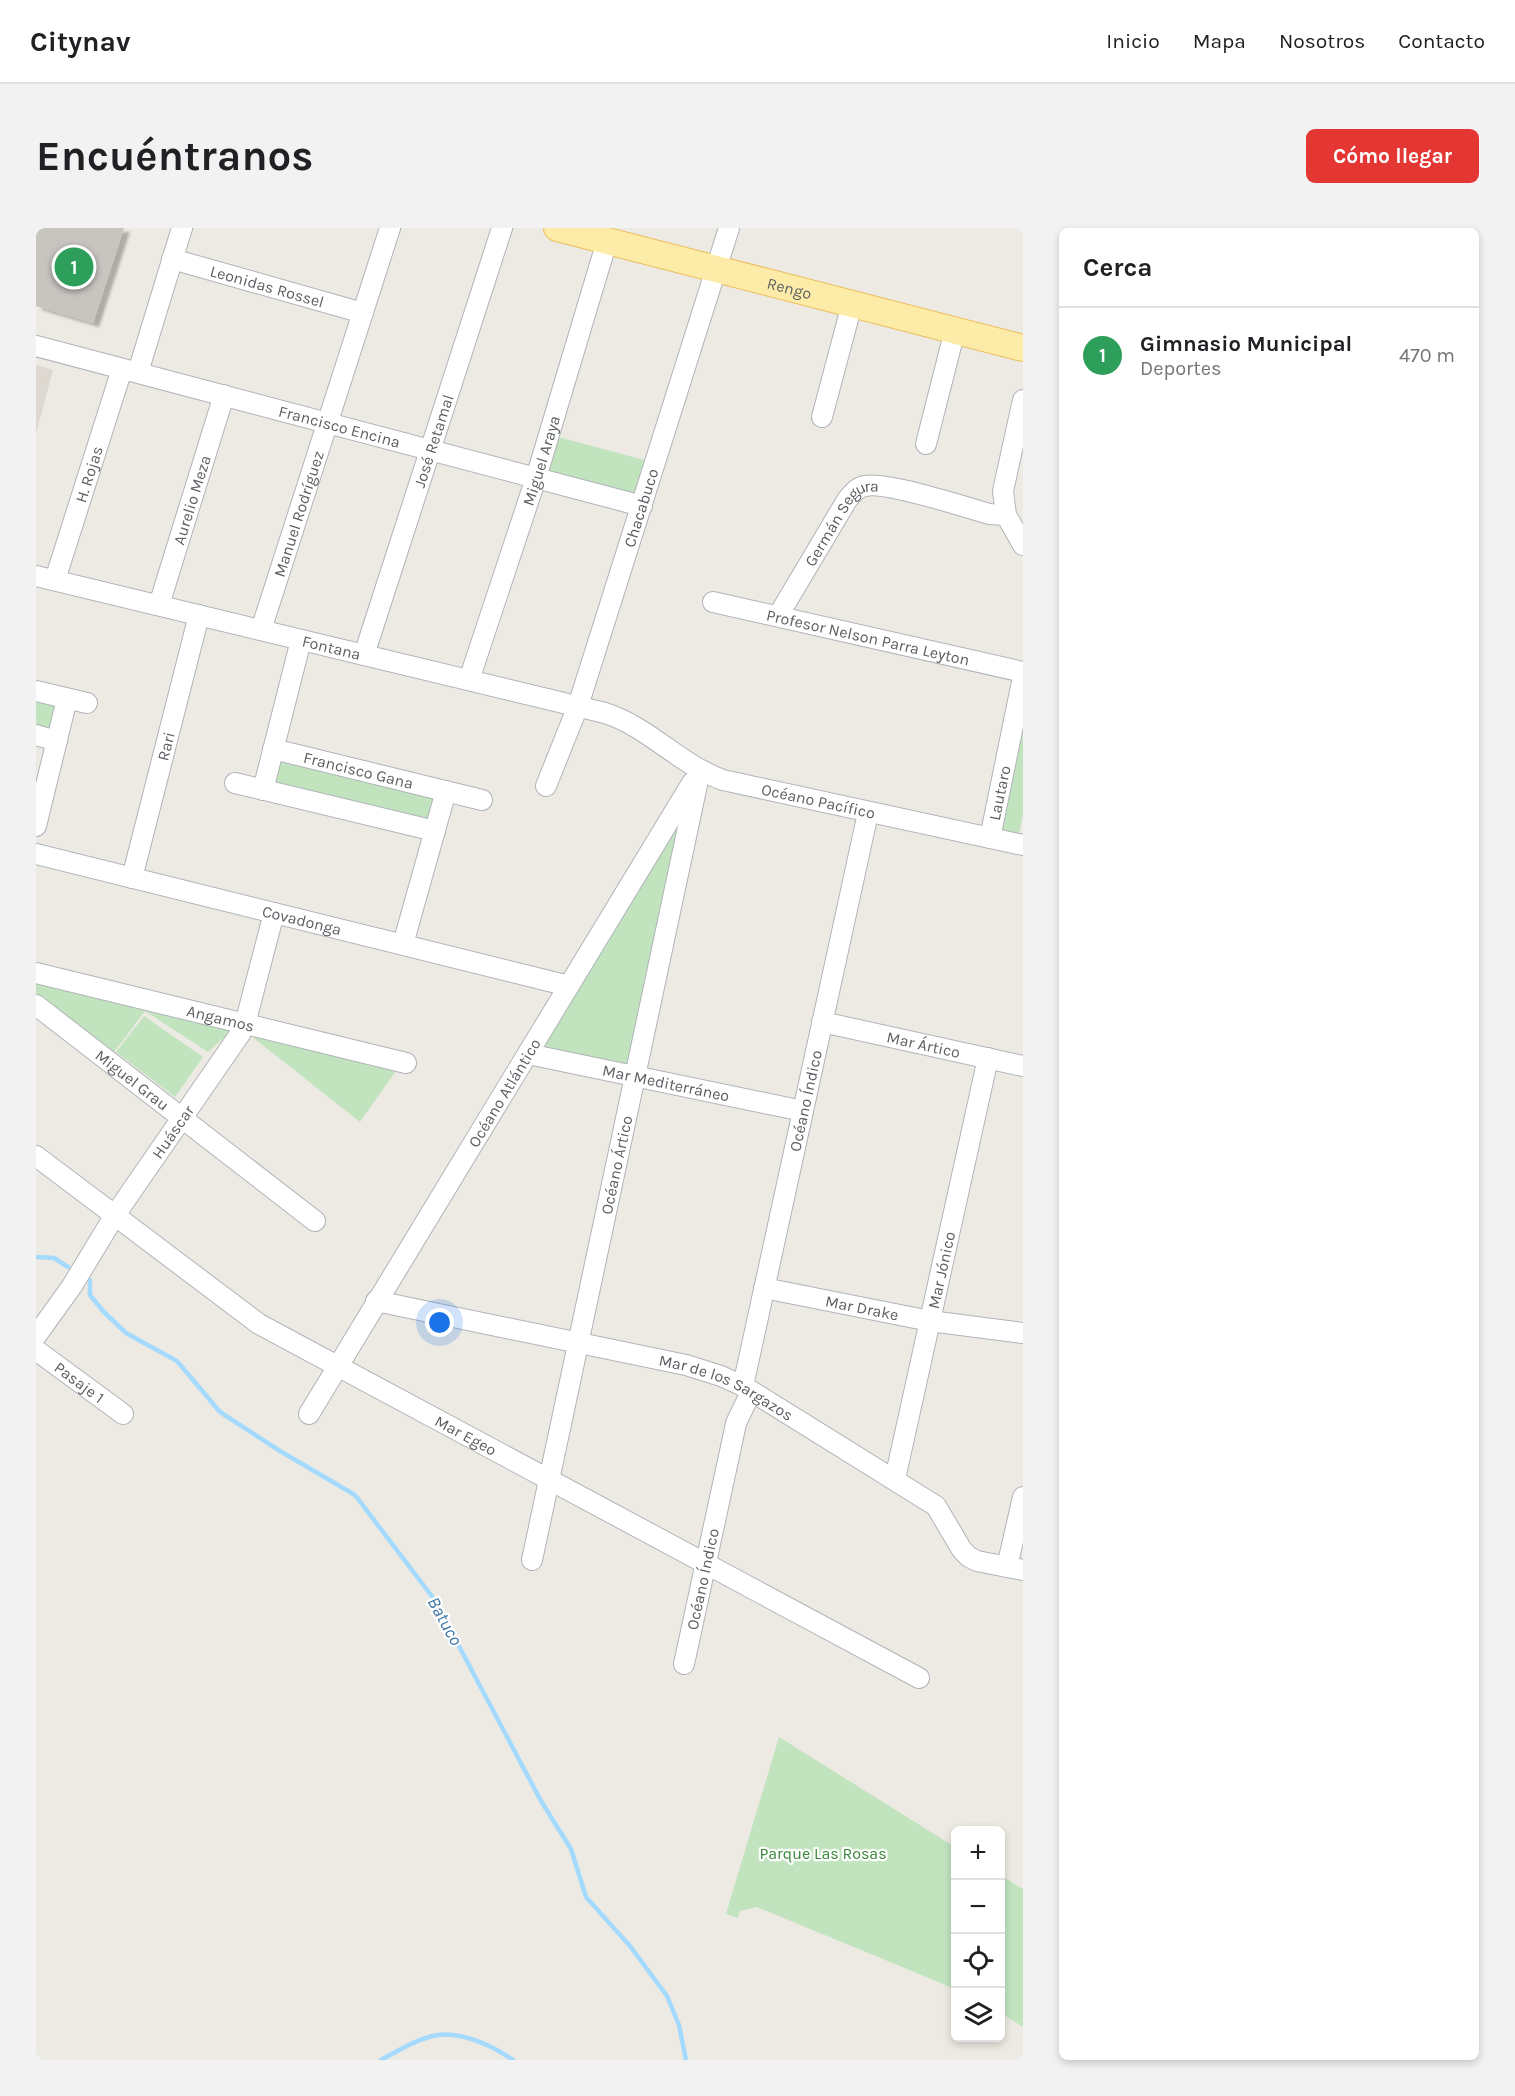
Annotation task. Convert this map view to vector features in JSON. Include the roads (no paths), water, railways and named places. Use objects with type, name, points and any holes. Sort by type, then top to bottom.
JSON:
[{"type":"main road","name":"Rengo","points":[[557,228],[1023,348]]},
{"type":"street","name":"H. Rojas","points":[[46,578],[130,370],[182,228]]},
{"type":"street","name":"Manuel Rodríguez","points":[[261,630],[390,228]]},
{"type":"street","name":"José Retamal","points":[[364,655],[502,228]]},
{"type":"street","name":"Chacabuco","points":[[546,786],[578,706],[729,228]]},
{"type":"street","name":"Miguel Araya","points":[[469,680],[536,478],[607,241]]},
{"type":"street","name":"Leonidas Rossel","points":[[171,259],[363,313]]},
{"type":"street","points":[[822,417],[852,304]]},
{"type":"street","points":[[926,444],[955,330]]},
{"type":"street","name":"Francisco Encina","points":[[36,346],[642,506]]},
{"type":"street","name":"Aurelio Meza","points":[[159,605],[224,395]]},
{"type":"street","points":[[1023,400],[1003,491],[1006,515],[1023,545]]},
{"type":"street","name":"Germán Segura","points":[[778,616],[847,500],[855,491],[865,486],[886,487],[989,513],[1006,515]]},
{"type":"street","name":"Fontana","points":[[46,578],[578,706],[628,722]]},
{"type":"street","name":"Profesor Nelson Parra Leyton","points":[[713,602],[1023,672]]},
{"type":"street","name":"Rari","points":[[132,878],[199,615]]},
{"type":"street","points":[[263,790],[301,640]]},
{"type":"street","name":"Lautaro","points":[[990,838],[1023,677]]},
{"type":"street","points":[[36,691],[87,703]]},
{"type":"street","points":[[36,826],[67,699]]},
{"type":"street","name":"Océano Pacífico","points":[[628,722],[700,771],[736,784],[1023,845]]},
{"type":"street","points":[[36,735],[57,741]]},
{"type":"street","name":"Francisco Gana","points":[[273,749],[482,800]]},
{"type":"street","name":"Océano Atlántico","points":[[309,1414],[700,771]]},
{"type":"street","name":"Océano Ártico","points":[[532,1560],[700,771]]},
{"type":"street","points":[[235,783],[435,831]]},
{"type":"street","points":[[403,944],[446,791]]},
{"type":"street","name":"Océano Índico","points":[[684,1664],[736,1423],[747,1389],[765,1288],[868,813]]},
{"type":"street","name":"Covadonga","points":[[36,854],[569,986]]},
{"type":"street","name":"Huáscar","points":[[36,1336],[72,1286],[115,1215],[240,1034],[245,1024],[274,913]]},
{"type":"street","name":"Angamos","points":[[36,973],[406,1063]]},
{"type":"street","name":"Miguel Grau","points":[[36,1005],[315,1221]]},
{"type":"street","name":"Mar Ártico","points":[[822,1022],[1023,1066]]},
{"type":"street","name":"Mar Mediterráneo","points":[[528,1054],[803,1112]]},
{"type":"street","name":"Mar Jónico","points":[[895,1479],[988,1058]]},
{"type":"street","name":"Mar Egeo","points":[[36,1156],[259,1324],[919,1678]]},
{"type":"street","name":"Mar Drake","points":[[765,1288],[930,1321],[1023,1333]]},
{"type":"street","name":"Mar de los Sargazos","points":[[376,1301],[686,1365],[721,1376],[747,1389],[936,1506],[944,1515],[962,1550],[969,1557],[977,1561],[1015,1568]]},
{"type":"street","name":"Pasaje 1","points":[[36,1350],[123,1414]]},
{"type":"street","points":[[1015,1568],[1023,1497]]},
{"type":"waterway","name":"Batuco","points":[[36,1257],[54,1258],[68,1267]]},
{"type":"waterway","name":"Batuco","points":[[90,1280],[90,1295],[103,1311],[126,1333],[177,1361],[220,1412],[355,1495],[434,1599],[541,1801],[571,1849],[586,1897],[630,1946],[667,1996],[679,2025],[686,2060]]},
{"type":"waterway","points":[[381,2060],[408,2045],[438,2035],[457,2036],[477,2041],[513,2060]]},
{"type":"place","name":"Gimnasio Municipal","points":[[74,267]]},
{"type":"park label","name":"Parque Las Rosas","points":[[823,1853]]}]
